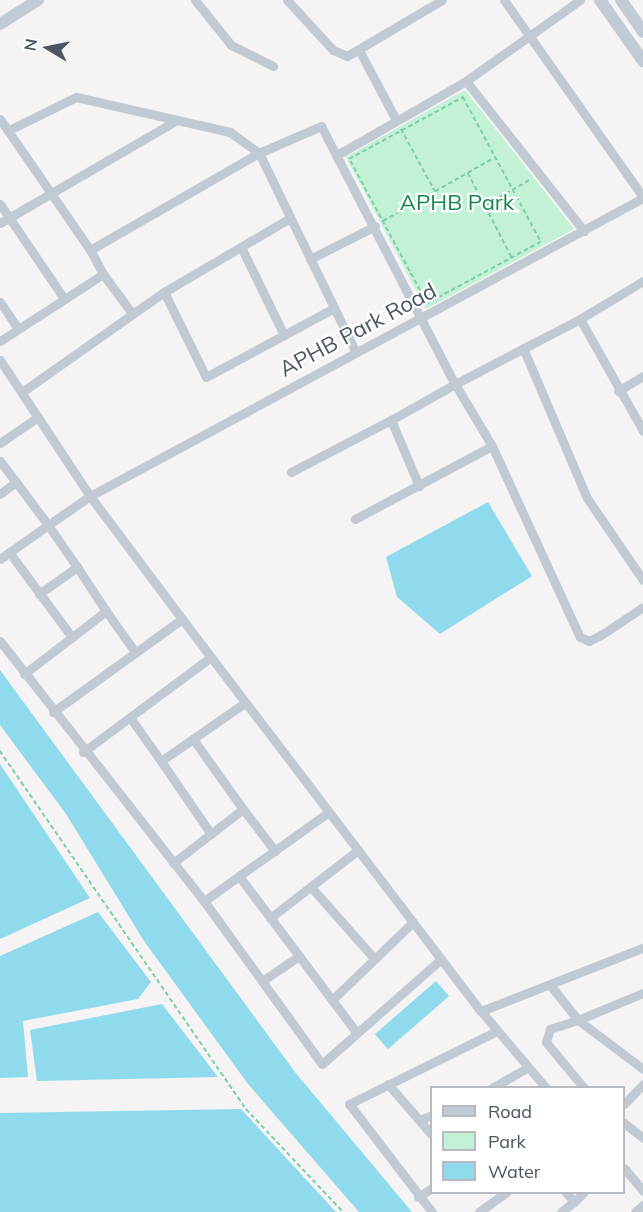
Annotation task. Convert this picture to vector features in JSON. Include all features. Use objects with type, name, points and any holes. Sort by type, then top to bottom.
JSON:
[{"type":"main road","points":[[0,24],[38,0]]},
{"type":"main road","points":[[600,0],[643,61]]},
{"type":"main road","points":[[621,0],[643,32]]},
{"type":"street","points":[[195,0],[231,45],[273,66]]},
{"type":"street","points":[[287,0],[339,56],[359,50],[442,0]]},
{"type":"street","points":[[504,0],[643,197]]},
{"type":"street","points":[[337,155],[466,81],[531,39],[580,0]]},
{"type":"street","points":[[359,50],[396,120]]},
{"type":"street","points":[[466,81],[584,231]]},
{"type":"street","points":[[9,130],[75,97],[230,132],[259,153],[356,353]]},
{"type":"street","points":[[0,119],[49,195],[90,250],[103,274],[131,312]]},
{"type":"street","points":[[0,223],[177,120]]},
{"type":"street","points":[[90,250],[259,153],[321,126],[379,224],[455,384],[492,446],[580,637],[589,641],[643,607]]},
{"type":"street","name":"APHB Park Road","points":[[0,559],[90,496],[423,317],[515,263],[584,231],[643,197]]},
{"type":"street","points":[[0,204],[63,297]]},
{"type":"street","points":[[22,392],[131,312],[290,218]]},
{"type":"street","points":[[310,259],[379,224]]},
{"type":"street","points":[[242,247],[284,335]]},
{"type":"street","points":[[0,341],[63,297],[103,274]]},
{"type":"street","points":[[291,472],[580,318],[643,281]]},
{"type":"street","points":[[164,292],[206,377],[334,308]]},
{"type":"street","points":[[0,302],[18,329]]},
{"type":"street","points":[[580,318],[618,391],[643,431]]},
{"type":"street","points":[[523,348],[587,498],[643,580]]},
{"type":"street","points":[[0,360],[90,496],[182,619],[485,1016],[544,1086]]},
{"type":"street","points":[[618,391],[643,376]]},
{"type":"street","points":[[0,443],[38,417]]},
{"type":"street","points":[[391,420],[419,486]]},
{"type":"street","points":[[355,519],[492,446]]},
{"type":"street","points":[[0,460],[48,525],[135,652]]},
{"type":"street","points":[[0,494],[15,482]]},
{"type":"street","points":[[9,552],[72,637]]},
{"type":"street","points":[[39,594],[76,567]]},
{"type":"street","points":[[24,674],[106,611]]},
{"type":"street","points":[[53,712],[182,619]]},
{"type":"street","points":[[0,641],[83,752],[204,901],[322,1064],[441,959]]},
{"type":"street","points":[[83,752],[131,719],[212,657]]},
{"type":"street","points":[[161,761],[246,702]]},
{"type":"street","points":[[131,719],[211,834]]},
{"type":"street","points":[[193,739],[275,851]]},
{"type":"street","points":[[173,863],[243,809]]},
{"type":"street","points":[[204,901],[329,812]]},
{"type":"street","points":[[270,918],[358,850]]},
{"type":"street","points":[[239,876],[357,1033]]},
{"type":"street","points":[[311,887],[373,957]]},
{"type":"street","points":[[332,1000],[373,957],[413,922]]},
{"type":"street","points":[[485,1016],[550,985],[643,948]]},
{"type":"street","points":[[262,981],[299,956]]},
{"type":"street","points":[[550,985],[578,1020],[643,1069]]},
{"type":"street","points":[[582,1086],[546,1042],[550,1029],[643,993]]},
{"type":"street","points":[[432,1212],[348,1106],[497,1031]]},
{"type":"street","points":[[496,1086],[527,1068]]},
{"type":"street","points":[[388,1084],[430,1132]]},
{"type":"street","points":[[625,1103],[643,1084]]},
{"type":"street","points":[[420,1120],[430,1116]]},
{"type":"street","points":[[625,1124],[642,1137]]},
{"type":"street","points":[[625,1169],[643,1191]]},
{"type":"street","points":[[418,1197],[430,1189]]},
{"type":"street","points":[[480,1212],[504,1194]]},
{"type":"street","points":[[568,1194],[574,1202]]},
{"type":"street","points":[[561,1212],[582,1194]]},
{"type":"street","points":[[635,1212],[643,1205]]},
{"type":"path","points":[[463,97],[495,157],[541,242],[515,263],[427,304],[379,224],[349,159],[463,97]]},
{"type":"path","points":[[396,120],[435,192]]},
{"type":"path","points":[[379,224],[495,157]]},
{"type":"path","points":[[468,173],[515,263]]},
{"type":"path","points":[[485,206],[540,175]]},
{"type":"path","points":[[0,751],[246,1109],[343,1212]]},
{"type":"green space","name":"APHB Park","points":[[465,90],[574,229],[426,309],[346,157]]},
{"type":"water","points":[[488,502],[532,576],[440,634],[397,597],[386,557]]},
{"type":"water","points":[[0,670],[295,1072],[412,1212],[359,1212],[248,1084],[144,941],[66,814],[0,725]]},
{"type":"water","points":[[0,764],[90,898],[0,939]]},
{"type":"water","points":[[98,912],[151,982],[138,999],[23,1021],[28,1077],[0,1078],[0,956]]},
{"type":"water","points":[[436,981],[449,996],[388,1049],[375,1034]]},
{"type":"water","points":[[162,1004],[218,1077],[37,1081],[30,1030]]},
{"type":"water","points":[[241,1109],[336,1212],[0,1212],[0,1113]]}]
